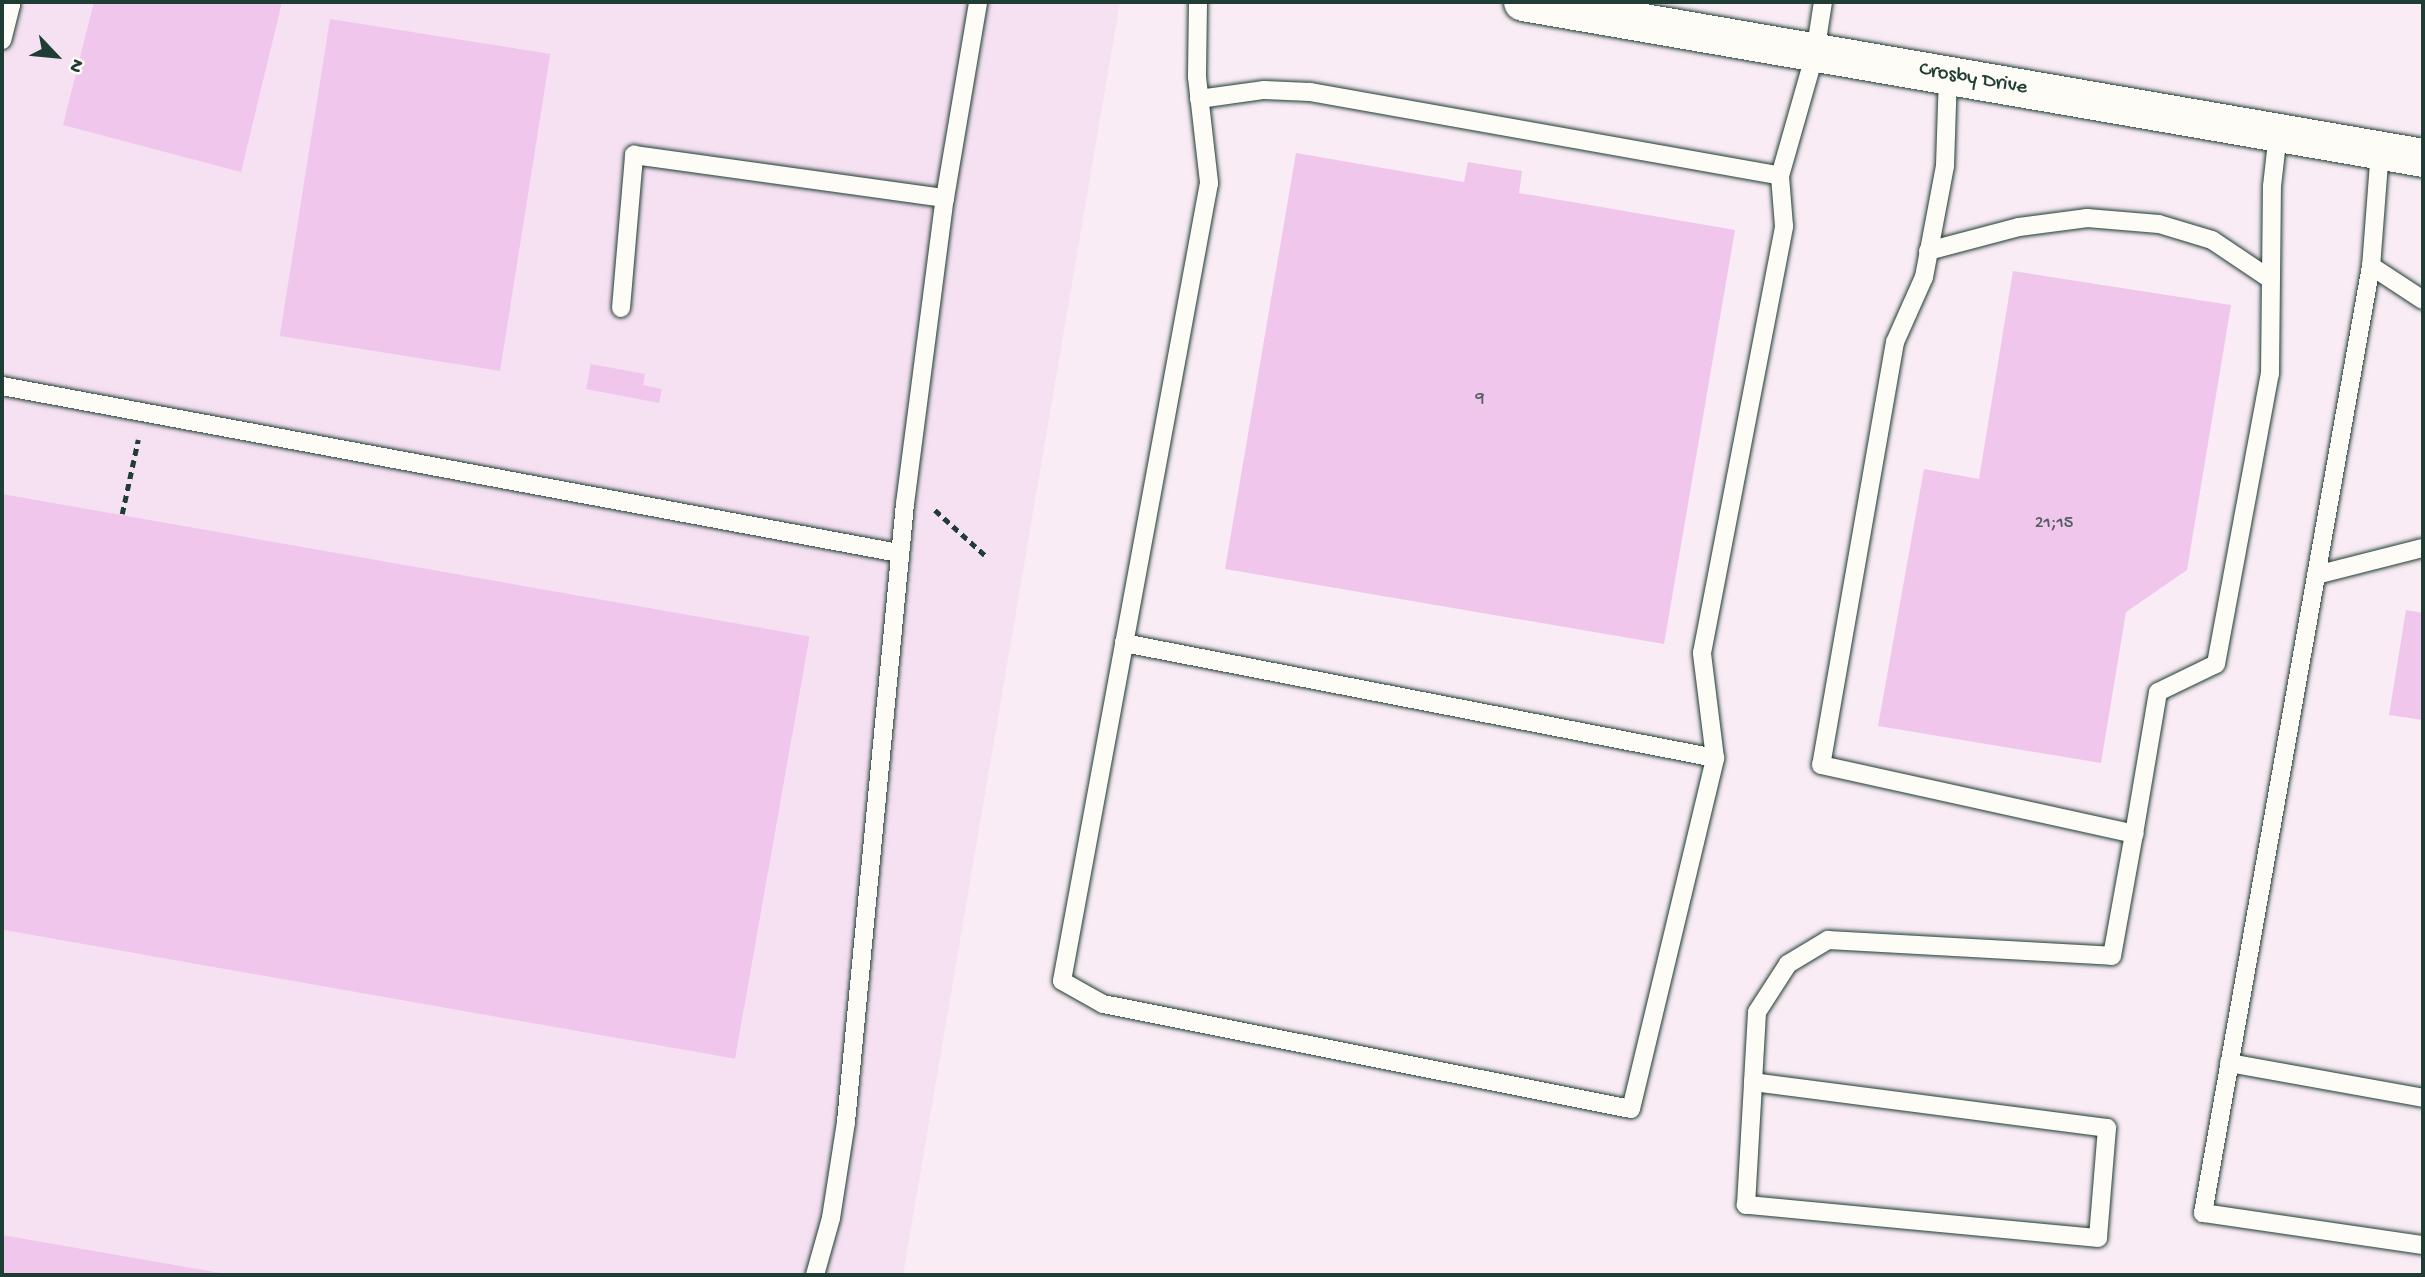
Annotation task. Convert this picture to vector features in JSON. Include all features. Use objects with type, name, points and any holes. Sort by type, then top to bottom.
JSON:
[{"type":"main road","name":"Crosby Drive","points":[[1522,2],[2423,158]]},
{"type":"lane","points":[[815,1275],[831,1218],[846,1122],[899,553],[945,198],[978,2]]},
{"type":"lane","points":[[1198,2],[1199,99],[1209,183],[1062,981],[1103,1004],[1631,1109],[1715,758],[1702,653],[1784,226],[1780,176],[1815,53],[1823,2]]},
{"type":"lane","points":[[2,5],[11,5],[2,40]]},
{"type":"lane","points":[[1948,75],[1944,166],[1924,277],[1895,342],[1821,765],[2134,834]]},
{"type":"lane","points":[[1199,99],[1264,90],[1310,92],[1780,176]]},
{"type":"lane","points":[[1753,1082],[2107,1128],[2098,1238],[1746,1205],[1753,1082],[1757,1013],[1788,964],[1828,940],[2112,956],[2158,692],[2216,664],[2270,374],[2270,279],[2278,133]]},
{"type":"lane","points":[[2381,150],[2371,266],[2203,1213],[2423,1245]]},
{"type":"lane","points":[[621,308],[634,155],[945,198]]},
{"type":"lane","points":[[1928,251],[2019,227],[2087,218],[2159,224],[2213,240],[2270,279]]},
{"type":"lane","points":[[2371,266],[2423,300]]},
{"type":"lane","points":[[2,386],[145,410],[899,553]]},
{"type":"lane","points":[[2316,575],[2423,548]]},
{"type":"lane","points":[[1124,643],[1715,758]]},
{"type":"lane","points":[[2230,1063],[2423,1098]]},
{"type":"path","points":[[122,514],[145,410]]},
{"type":"path","points":[[935,510],[985,555]]},
{"type":"shaded area","points":[[2,2],[1120,2],[903,1275],[2,1275]]},
{"type":"building","points":[[94,2],[282,2],[241,172],[63,125]]},
{"type":"building","points":[[330,19],[550,54],[500,371],[280,336]]},
{"type":"building","points":[[1296,153],[1464,182],[1468,162],[1522,171],[1519,193],[1735,230],[1664,644],[1225,569]]},
{"type":"building","points":[[2013,271],[2231,305],[2187,570],[2126,612],[2101,763],[1878,726],[1924,469],[1979,479]]},
{"type":"building","points":[[591,364],[645,374],[643,385],[662,389],[659,403],[586,389]]},
{"type":"building","points":[[2,494],[810,636],[735,1059],[2,930]]},
{"type":"building","points":[[2406,610],[2423,613],[2423,720],[2389,715]]},
{"type":"building","points":[[2,1235],[226,1274],[226,1275],[2,1275]]}]
